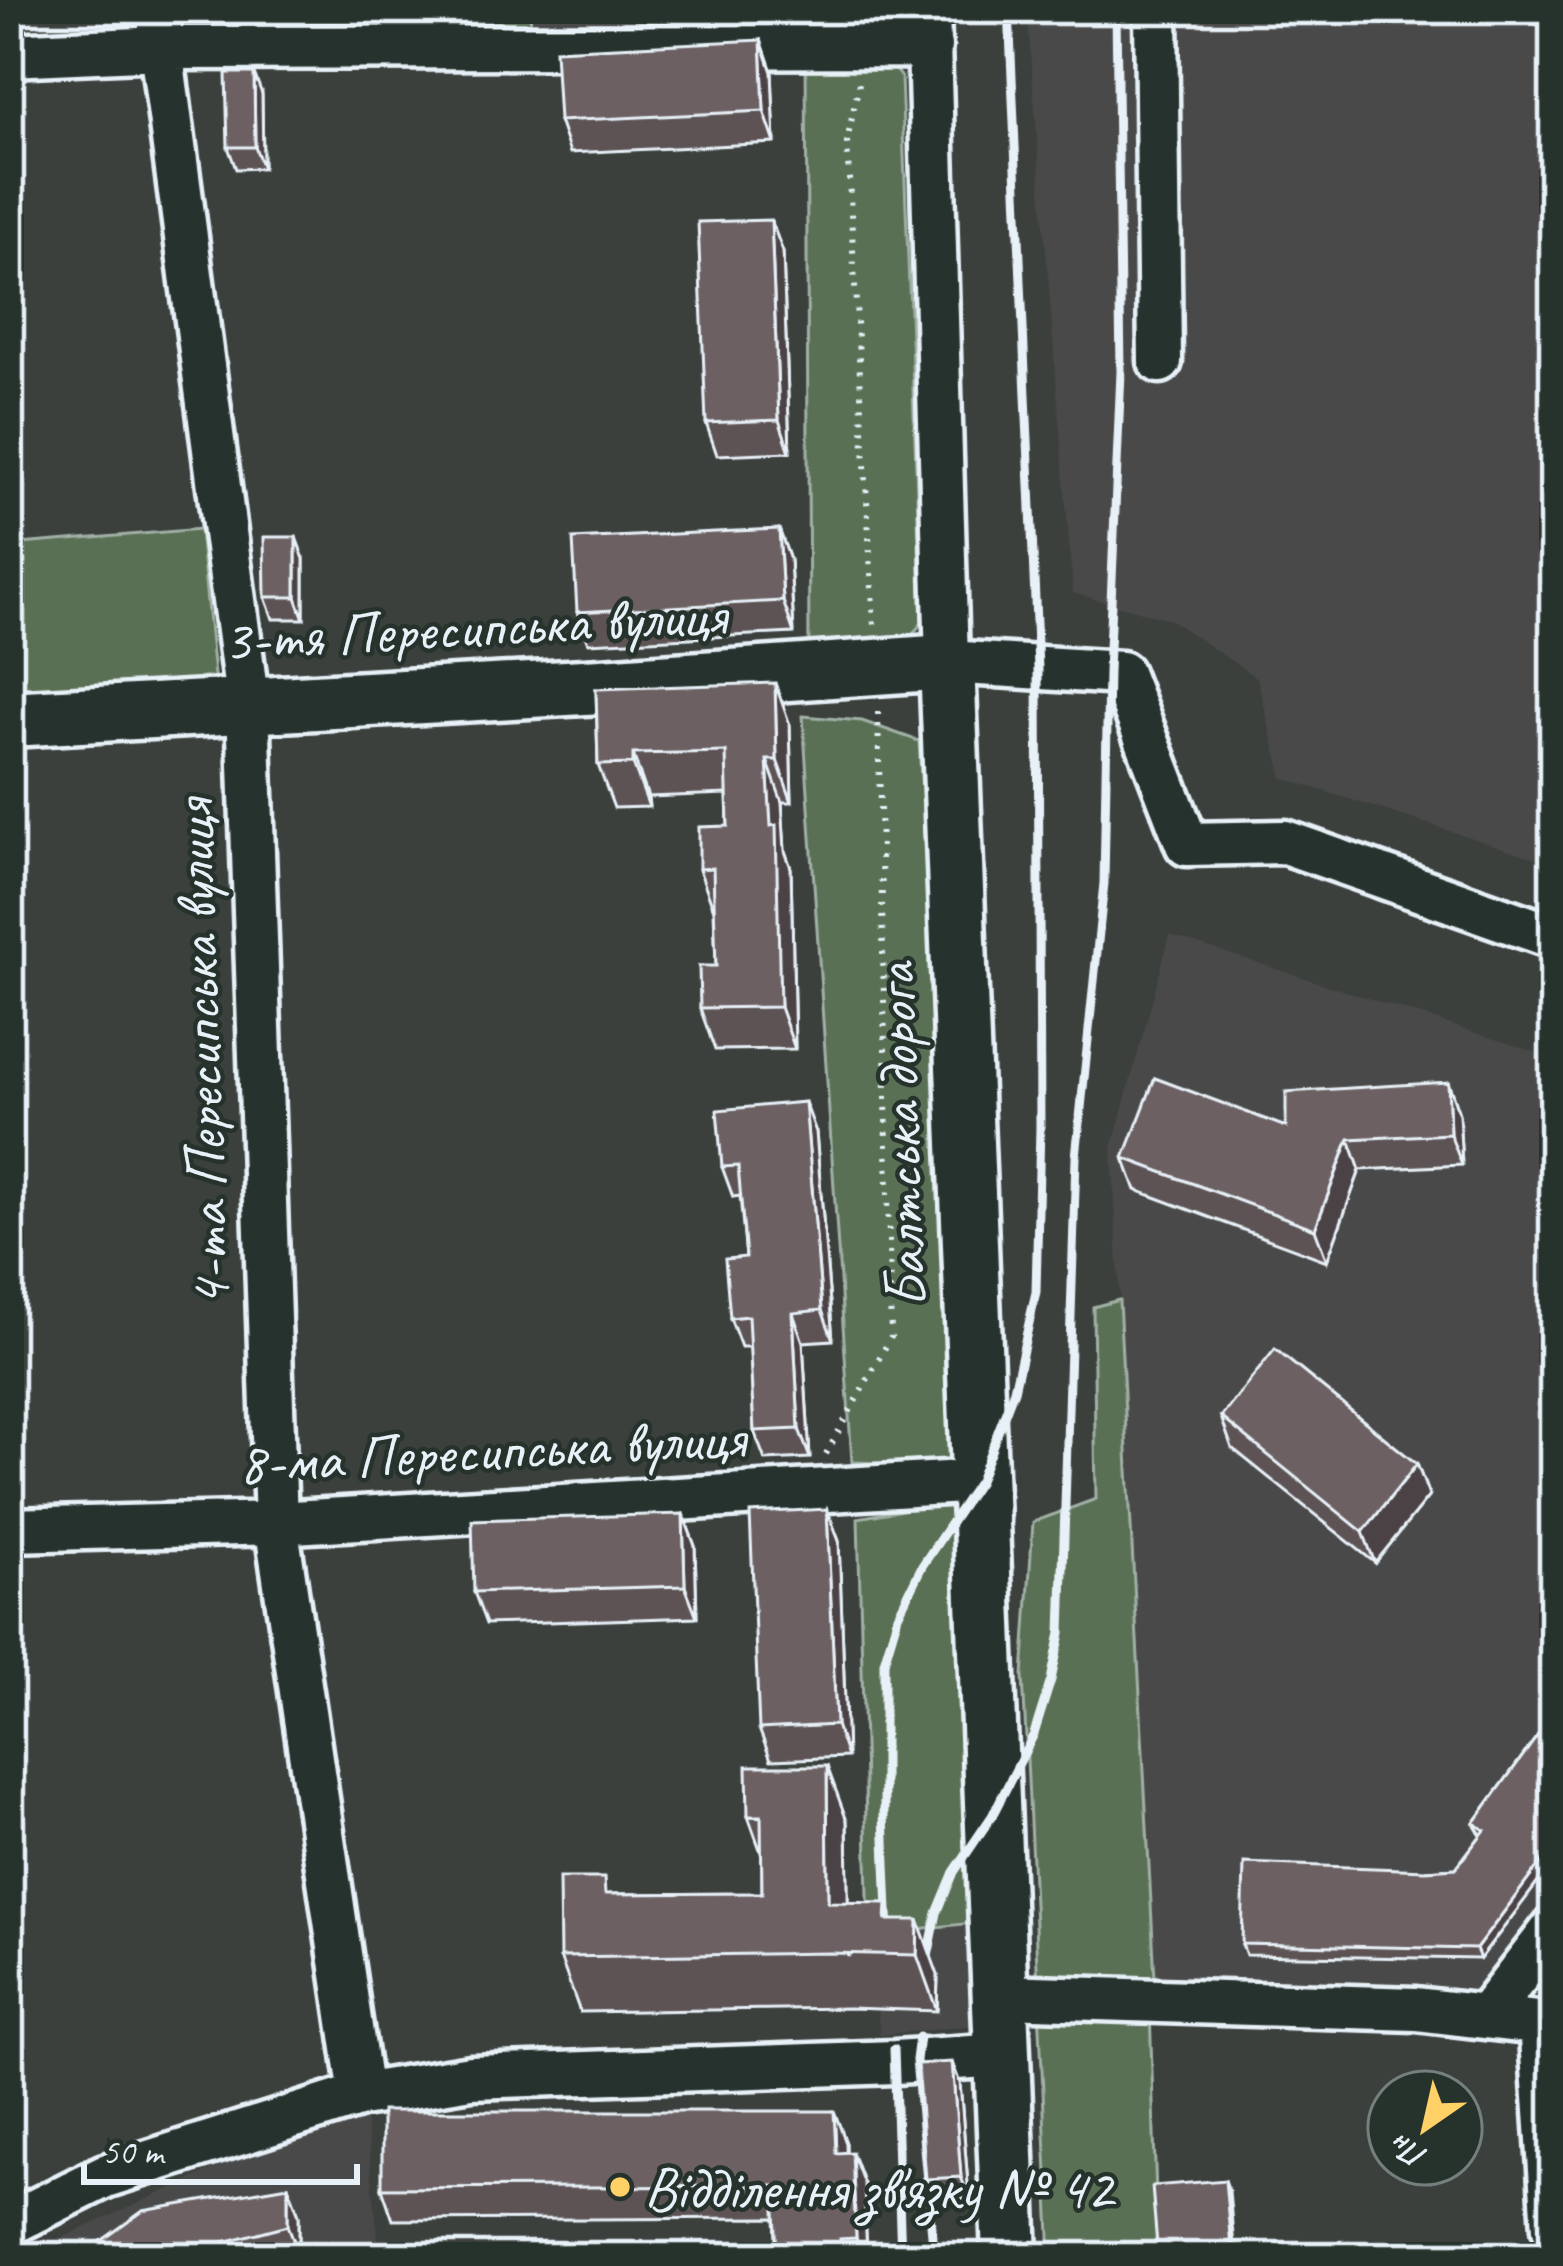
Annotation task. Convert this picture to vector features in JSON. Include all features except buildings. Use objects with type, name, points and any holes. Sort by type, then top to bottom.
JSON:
[{"type":"main road","name":"3-тя Пересипська вулиця","points":[[9,718],[947,662]]},
{"type":"main road","name":"Балтська дорога","points":[[947,662],[1010,2257]]},
{"type":"street","points":[[1156,9],[1160,361]]},
{"type":"street","points":[[9,55],[160,28],[857,45],[929,27]]},
{"type":"street","name":"Балтська дорога","points":[[929,27],[947,662]]},
{"type":"street","name":"4-та Пересипська вулиця","points":[[160,28],[248,706],[276,1523],[361,2095]]},
{"type":"street","points":[[947,662],[1121,674],[1187,844],[1285,842],[1554,937]]},
{"type":"street","name":"8-ма Пересипська вулиця","points":[[9,1530],[276,1523],[979,1481]]},
{"type":"street","points":[[1485,2017],[1554,1928]]},
{"type":"street","points":[[1000,1996],[1415,2009],[1547,2024],[1554,2228]]},
{"type":"street","points":[[9,2224],[105,2176],[361,2095],[471,2077],[1002,2055]]},
{"type":"path","points":[[826,1490],[826,1453],[891,1336],[876,667],[847,142],[862,64],[857,45]]},
{"type":"shaded area","points":[[530,9],[774,9],[774,19],[531,33]]},
{"type":"shaded area","points":[[1027,9],[1554,9],[1554,864],[1283,778],[1257,678],[1171,620],[1073,593]]},
{"type":"shaded area","points":[[1170,935],[1554,1058],[1554,1918],[1483,2010],[1156,1998],[1112,1148]]},
{"type":"shaded area","points":[[974,1923],[985,2024],[880,2035],[869,1934]]},
{"type":"shaded area","points":[[364,2101],[380,2257],[20,2257]]},
{"type":"green space","points":[[184,9],[530,9],[531,33],[184,34]]},
{"type":"green space","points":[[875,46],[901,77],[922,623],[899,649],[809,652],[806,47]]},
{"type":"green space","points":[[200,529],[215,686],[9,698],[9,545]]},
{"type":"green space","points":[[803,716],[862,721],[919,741],[960,1466],[852,1462]]},
{"type":"green space","points":[[1119,1300],[1156,1998],[1150,2009],[1161,2257],[1051,2257],[1023,1676],[1033,1522],[1096,1499],[1093,1307]]},
{"type":"green space","points":[[958,1500],[974,1923],[869,1934],[858,1518]]},
{"type":"railway","points":[[889,1935],[884,1662],[898,1615],[922,1566],[979,1481],[1014,1390],[1036,1292],[1038,668],[1009,9]]},
{"type":"railway","points":[[925,1971],[937,1913],[954,1872],[992,1816],[1034,1734],[1061,1633],[1076,1157],[1104,883],[1121,372],[1116,9]]},
{"type":"railway","points":[[919,2037],[916,2060],[934,2257]]},
{"type":"railway","points":[[894,2049],[901,2257]]},
{"type":"place","name":"Відділення зв'язку № 42","points":[[620,2187]]}]
